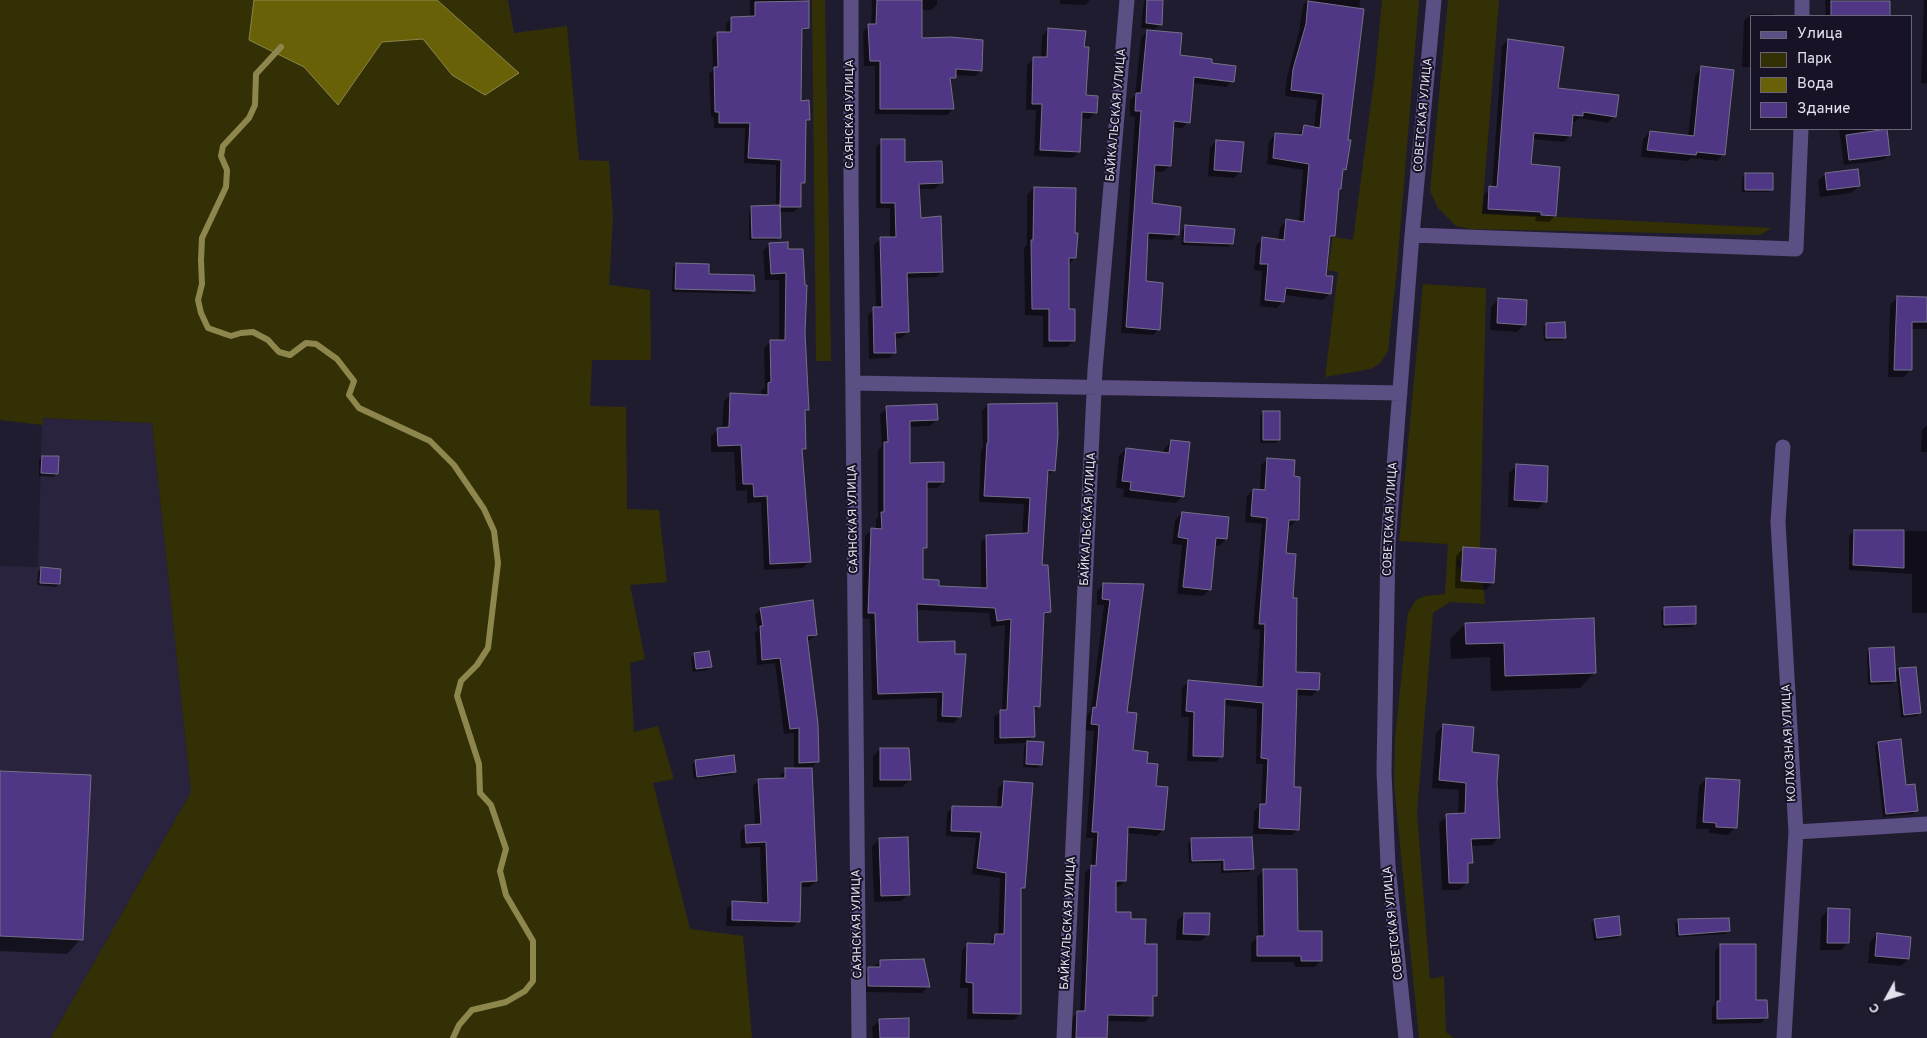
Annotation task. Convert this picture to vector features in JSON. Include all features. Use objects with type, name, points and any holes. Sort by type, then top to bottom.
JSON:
[{"type":"street","name":"САЯНСКАЯ УЛИЦА","points":[[852,0],[853,383],[859,1038]]},
{"type":"street","name":"БАЙКАЛЬСКАЯ УЛИЦА","points":[[1064,1038],[1096,387],[1095,370],[1127,0]]},
{"type":"street","name":"СОВЕТСКАЯ УЛИЦА","points":[[1406,1038],[1388,866],[1384,771],[1388,544],[1412,235],[1434,0]]},
{"type":"street","points":[[1802,0],[1802,15]]},
{"type":"street","points":[[1412,235],[1796,249],[1801,130]]},
{"type":"street","points":[[853,383],[1400,393]]},
{"type":"street","name":"КОЛХОЗНАЯ УЛИЦА","points":[[1783,448],[1778,522],[1796,832],[1784,1038]]},
{"type":"street","points":[[1796,832],[1927,824]]},
{"type":"shaded area","points":[[42,418],[152,423],[191,792],[51,1038],[0,1038],[0,566],[38,567]]},
{"type":"green space","points":[[0,0],[254,0],[249,40],[304,67],[338,105],[382,42],[423,39],[452,75],[518,73],[437,0],[508,0],[514,33],[567,26],[579,160],[609,161],[613,218],[609,285],[650,290],[651,360],[592,360],[590,406],[626,407],[627,509],[659,510],[667,582],[630,585],[645,659],[630,663],[634,732],[658,726],[674,779],[653,783],[690,929],[743,936],[752,1038],[51,1038],[191,792],[152,423],[43,418],[43,425],[0,420]]},
{"type":"green space","points":[[812,0],[825,0],[831,361],[816,361]]},
{"type":"green space","points":[[1382,0],[1419,0],[1397,268],[1388,351],[1380,363],[1371,369],[1325,377],[1338,272],[1328,270],[1333,237],[1353,240],[1375,73]]},
{"type":"green space","points":[[1448,0],[1499,0],[1482,213],[1772,228],[1760,235],[1470,229],[1456,226],[1438,208],[1430,191]]},
{"type":"green space","points":[[1423,284],[1486,288],[1480,548],[1462,561],[1457,560],[1457,567],[1462,568],[1462,581],[1483,582],[1485,604],[1450,602],[1433,613],[1417,813],[1430,979],[1444,976],[1446,1032],[1454,1038],[1419,1038],[1394,784],[1395,739],[1408,613],[1416,600],[1425,596],[1445,594],[1448,544],[1399,541]]},
{"type":"water","points":[[254,0],[437,0],[519,73],[485,95],[452,75],[423,39],[382,42],[338,105],[304,67],[249,40]]},
{"type":"building","points":[[877,0],[922,0],[922,38],[951,37],[983,40],[982,71],[956,69],[956,78],[950,78],[954,109],[880,109],[880,61],[870,61],[868,24],[876,24]]},
{"type":"building","points":[[1147,0],[1163,0],[1162,25],[1146,23]]},
{"type":"building","points":[[809,1],[809,28],[802,29],[801,101],[809,100],[810,120],[806,120],[805,183],[801,183],[801,207],[780,207],[781,160],[748,158],[750,123],[719,123],[719,112],[715,112],[714,67],[718,67],[717,32],[731,32],[731,17],[755,16],[755,2]]},
{"type":"building","points":[[1308,1],[1364,9],[1348,140],[1351,140],[1346,170],[1343,169],[1341,189],[1339,189],[1335,236],[1330,236],[1326,276],[1333,276],[1331,294],[1286,288],[1284,302],[1265,300],[1268,264],[1260,264],[1262,237],[1284,240],[1286,219],[1304,222],[1309,164],[1273,158],[1275,133],[1302,135],[1304,125],[1320,128],[1323,94],[1291,90],[1293,69],[1306,24]]},
{"type":"building","points":[[1831,1],[1890,1],[1890,15],[1831,15]]},
{"type":"building","points":[[1048,28],[1086,31],[1084,47],[1089,47],[1086,95],[1098,96],[1097,113],[1082,112],[1080,152],[1040,150],[1042,104],[1032,104],[1033,57],[1047,57]]},
{"type":"building","points":[[1147,30],[1182,33],[1180,55],[1212,59],[1212,63],[1236,66],[1234,82],[1194,77],[1190,123],[1174,121],[1171,166],[1155,165],[1152,203],[1181,207],[1179,235],[1148,233],[1146,281],[1163,283],[1160,330],[1126,327],[1141,111],[1135,111],[1136,93],[1141,93]]},
{"type":"building","points":[[1508,39],[1564,47],[1558,88],[1619,95],[1616,117],[1583,112],[1583,116],[1573,115],[1571,136],[1534,133],[1531,164],[1560,167],[1556,216],[1541,215],[1541,212],[1488,209],[1489,186],[1497,187]]},
{"type":"building","points":[[1701,66],[1734,70],[1725,155],[1697,152],[1696,155],[1647,150],[1650,131],[1694,136]]},
{"type":"building","points":[[1887,130],[1890,155],[1849,160],[1846,135]]},
{"type":"building","points":[[881,139],[905,139],[905,162],[942,161],[943,183],[919,184],[921,218],[941,216],[943,272],[907,273],[909,332],[895,333],[896,353],[874,353],[873,307],[882,307],[880,237],[896,237],[895,203],[881,203]]},
{"type":"building","points":[[1216,140],[1244,142],[1241,172],[1214,170]]},
{"type":"building","points":[[1858,169],[1860,186],[1827,190],[1825,173]]},
{"type":"building","points":[[1745,173],[1773,173],[1773,190],[1745,190]]},
{"type":"building","points":[[1034,187],[1076,188],[1075,233],[1078,233],[1076,258],[1069,258],[1069,309],[1075,309],[1075,341],[1049,341],[1049,309],[1032,309],[1031,240],[1033,240]]},
{"type":"building","points":[[780,205],[781,238],[752,238],[751,206]]},
{"type":"building","points":[[1185,225],[1235,229],[1233,244],[1184,242]]},
{"type":"building","points":[[788,242],[788,249],[803,249],[805,285],[807,285],[805,333],[809,410],[805,410],[806,449],[802,449],[811,562],[770,564],[767,496],[754,497],[753,484],[743,484],[741,445],[718,446],[717,428],[729,427],[730,393],[768,395],[768,383],[771,382],[770,340],[785,340],[786,273],[771,274],[769,243]]},
{"type":"building","points":[[676,263],[709,264],[709,274],[754,275],[755,291],[675,289]]},
{"type":"building","points":[[1897,296],[1927,297],[1927,322],[1912,322],[1912,370],[1894,370]]},
{"type":"building","points":[[1498,298],[1527,300],[1526,325],[1497,323]]},
{"type":"building","points":[[1565,322],[1566,338],[1546,338],[1546,323]]},
{"type":"building","points":[[1057,403],[1058,435],[1055,471],[1048,470],[1042,565],[1048,565],[1051,612],[1044,613],[1040,707],[1034,706],[1035,737],[1000,738],[1000,710],[1007,710],[1011,619],[997,621],[995,608],[917,604],[918,642],[955,641],[955,654],[966,654],[961,717],[942,716],[943,692],[878,694],[875,613],[868,613],[871,528],[882,529],[881,512],[884,512],[884,442],[888,442],[886,406],[937,404],[938,420],[910,421],[910,463],[944,462],[944,482],[927,482],[927,548],[923,548],[923,579],[939,580],[939,586],[987,588],[986,535],[1028,533],[1030,498],[984,496],[988,443],[988,404]]},
{"type":"building","points":[[1263,411],[1280,411],[1280,440],[1263,440]]},
{"type":"building","points":[[1171,440],[1190,442],[1184,497],[1130,490],[1131,482],[1122,481],[1126,448],[1169,453]]},
{"type":"building","points":[[42,456],[59,456],[58,474],[41,473]]},
{"type":"building","points":[[1267,458],[1295,460],[1294,476],[1300,477],[1299,520],[1289,520],[1286,553],[1296,554],[1293,598],[1297,598],[1296,672],[1320,673],[1319,690],[1297,689],[1294,787],[1301,787],[1299,830],[1259,828],[1260,804],[1266,804],[1268,759],[1261,758],[1263,703],[1225,699],[1223,757],[1193,756],[1194,712],[1186,711],[1188,680],[1263,687],[1265,624],[1259,624],[1267,518],[1251,516],[1253,489],[1265,490]]},
{"type":"building","points":[[1516,464],[1548,466],[1547,502],[1514,500]]},
{"type":"building","points":[[1182,512],[1229,517],[1227,539],[1216,538],[1211,590],[1183,587],[1188,539],[1178,537]]},
{"type":"building","points":[[1854,530],[1904,530],[1904,568],[1853,565]]},
{"type":"building","points":[[1463,547],[1496,549],[1494,583],[1461,581]]},
{"type":"building","points":[[41,567],[61,569],[60,584],[40,583]]},
{"type":"building","points":[[1103,583],[1144,584],[1127,712],[1137,713],[1133,750],[1148,752],[1147,763],[1158,764],[1156,786],[1168,787],[1164,830],[1128,827],[1126,881],[1116,881],[1116,912],[1131,912],[1131,919],[1146,919],[1145,944],[1157,944],[1157,996],[1153,996],[1153,1016],[1108,1015],[1107,1038],[1076,1038],[1077,1011],[1085,1011],[1091,865],[1096,866],[1098,832],[1092,832],[1099,725],[1091,724],[1093,707],[1096,708],[1110,600],[1102,599]]},
{"type":"building","points":[[813,600],[817,635],[807,636],[818,724],[819,762],[799,763],[799,728],[790,729],[780,658],[762,660],[760,626],[763,626],[760,608]]},
{"type":"building","points":[[1696,606],[1696,624],[1664,625],[1664,607]]},
{"type":"building","points":[[1594,618],[1596,673],[1505,676],[1504,643],[1466,644],[1465,623]]},
{"type":"building","points":[[1894,647],[1896,681],[1871,682],[1869,648]]},
{"type":"building","points":[[709,651],[712,667],[696,669],[694,653]]},
{"type":"building","points":[[1916,667],[1921,713],[1904,715],[1899,668]]},
{"type":"building","points":[[1443,724],[1474,727],[1472,752],[1499,755],[1497,782],[1500,838],[1471,839],[1473,863],[1468,863],[1468,883],[1449,883],[1446,814],[1465,813],[1466,783],[1439,780]]},
{"type":"building","points":[[1901,739],[1906,785],[1915,784],[1918,811],[1886,814],[1878,742]]},
{"type":"building","points":[[1027,741],[1044,742],[1042,765],[1026,764]]},
{"type":"building","points":[[880,748],[909,748],[911,780],[880,780]]},
{"type":"building","points":[[734,755],[736,772],[697,777],[695,760]]},
{"type":"building","points":[[785,768],[812,768],[817,881],[801,882],[800,922],[732,920],[732,901],[768,903],[766,842],[746,843],[745,825],[761,824],[758,779],[785,778]]},
{"type":"building","points":[[0,771],[91,775],[83,940],[0,936]]},
{"type":"building","points":[[1706,778],[1740,780],[1737,828],[1716,827],[1716,823],[1703,822]]},
{"type":"building","points":[[1004,781],[1033,783],[1025,888],[1021,888],[1021,1014],[973,1013],[973,983],[966,982],[967,943],[994,944],[995,934],[1004,934],[1006,873],[977,868],[981,832],[951,831],[952,806],[1002,807]]},
{"type":"building","points":[[908,837],[910,895],[881,896],[879,838]]},
{"type":"building","points":[[1252,837],[1254,869],[1224,870],[1224,860],[1192,861],[1191,838]]},
{"type":"building","points":[[1263,869],[1297,869],[1298,931],[1322,931],[1322,961],[1301,961],[1301,956],[1257,956],[1257,936],[1264,936]]},
{"type":"building","points":[[1828,908],[1850,909],[1849,943],[1827,943]]},
{"type":"building","points":[[1184,913],[1210,913],[1209,935],[1183,934]]},
{"type":"building","points":[[1619,916],[1621,935],[1597,938],[1594,919]]},
{"type":"building","points":[[1729,918],[1730,931],[1679,935],[1678,919]]},
{"type":"building","points":[[1877,933],[1911,937],[1909,959],[1875,956]]},
{"type":"building","points":[[1720,944],[1756,944],[1756,1000],[1767,1000],[1768,1018],[1717,1019],[1717,1001],[1720,1001]]},
{"type":"building","points":[[924,959],[930,987],[868,986],[868,967],[880,967],[880,960]]},
{"type":"building","points":[[909,1018],[909,1038],[880,1038],[879,1019]]},
{"type":"waterway","points":[[281,47],[256,74],[255,105],[249,118],[223,146],[221,156],[227,170],[226,187],[202,238],[202,284],[198,300],[201,313],[208,328],[225,334],[231,336],[253,332],[268,340],[279,352],[290,355],[306,343],[316,344],[337,359],[354,381],[349,395],[359,408],[430,441],[454,465],[484,509],[494,531],[498,563],[488,648],[477,665],[461,681],[457,696],[479,764],[480,793],[491,805],[506,849],[500,871],[506,895],[533,941],[533,981],[525,991],[506,1002],[472,1010],[459,1025],[453,1038]]}]
